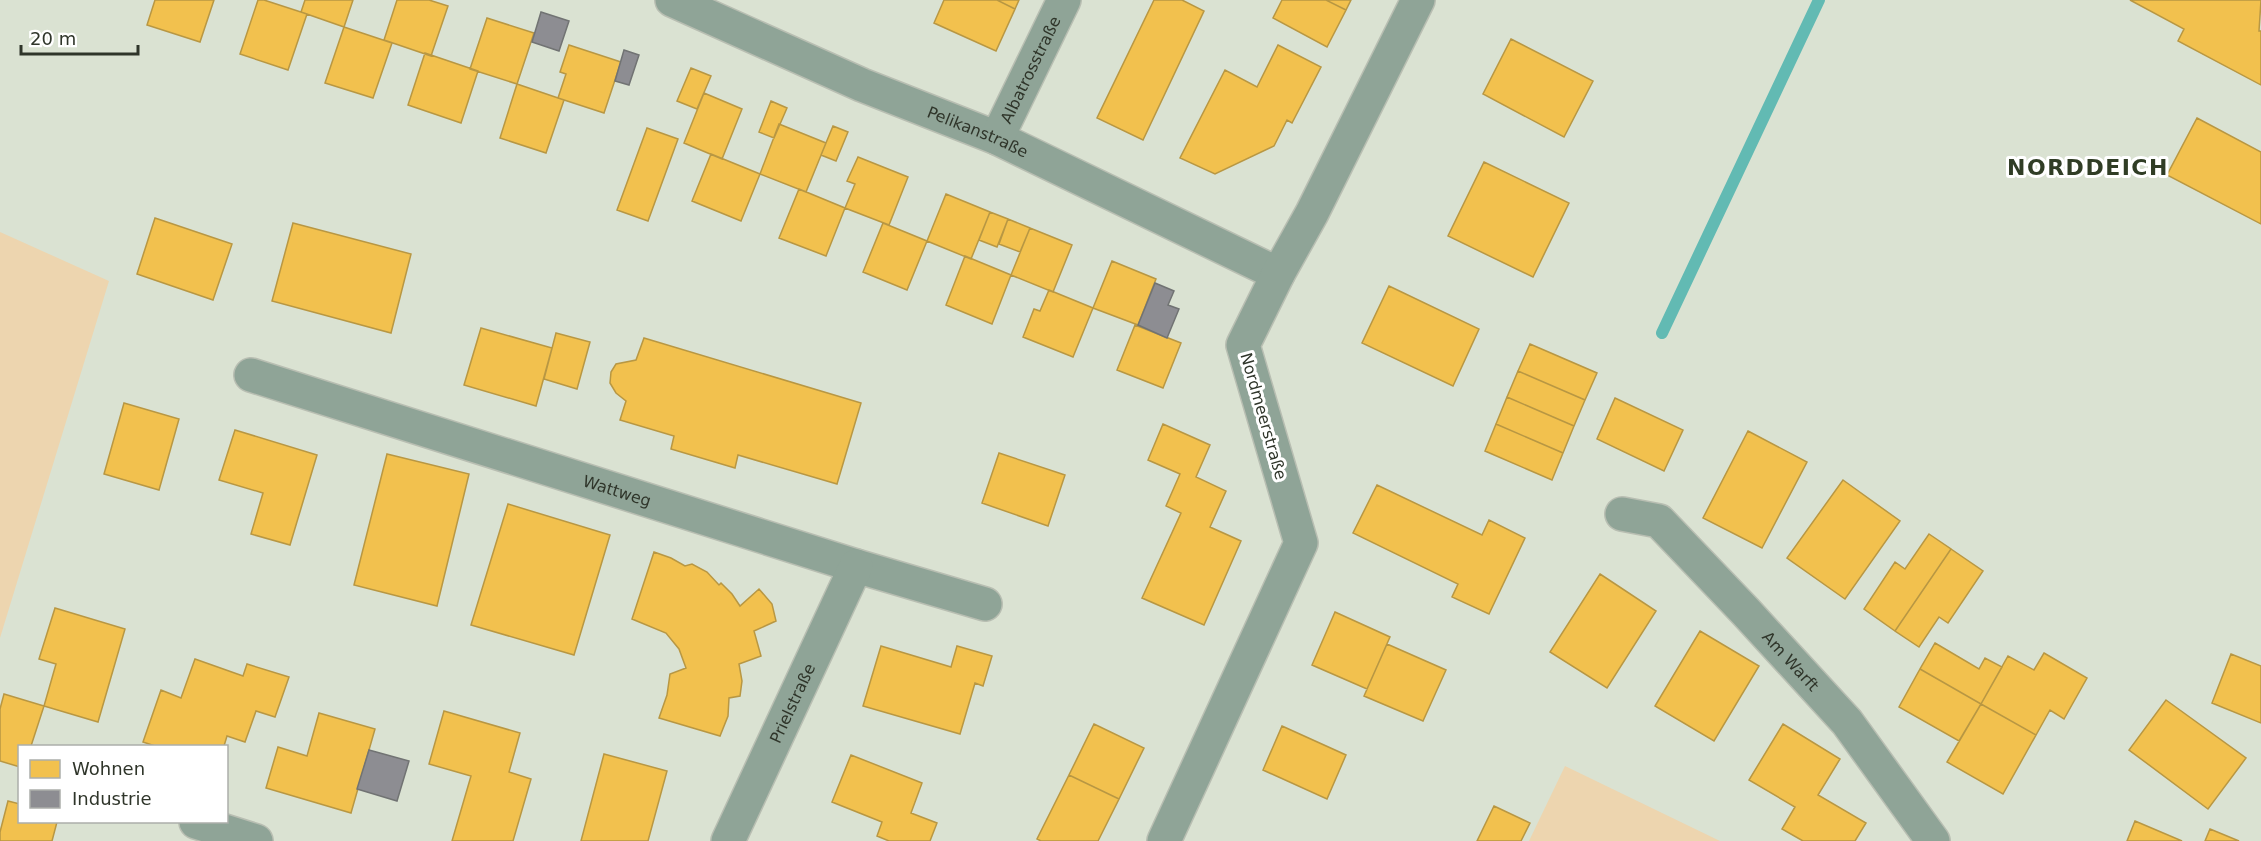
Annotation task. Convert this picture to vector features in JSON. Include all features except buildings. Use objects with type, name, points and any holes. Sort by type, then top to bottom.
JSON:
[{"type":"street","name":"Pelikanstraße","points":[[672,0],[862,85],[997,138],[1278,274]]},
{"type":"street","name":"Albatrosstraße","points":[[997,138],[1064,0]]},
{"type":"street","name":"Nordmeerstraße","points":[[1164,841],[1301,543],[1243,345],[1278,274],[1312,213],[1418,0]]},
{"type":"street","name":"Wattweg","points":[[250,375],[856,566],[985,604]]},
{"type":"street","name":"Am Warft","points":[[1622,514],[1659,521],[1746,612],[1847,722],[1933,841]]},
{"type":"street","name":"Prielstraße","points":[[728,841],[856,566]]},
{"type":"street","points":[[199,823],[256,841]]},
{"type":"shaded area","points":[[0,232],[109,281],[0,638]]},
{"type":"shaded area","points":[[1565,766],[1720,841],[1529,841]]},
{"type":"waterway","points":[[1662,333],[1819,0]]},
{"type":"district","name":"NORDDEICH","points":[[2088,167]]}]
